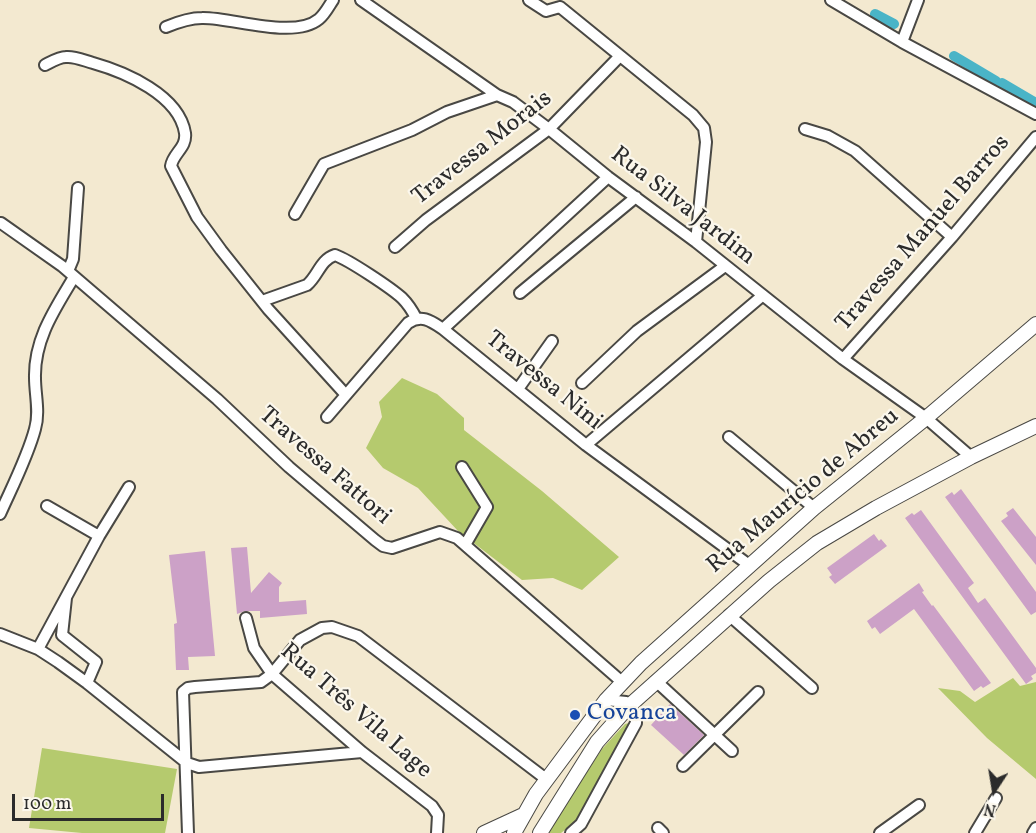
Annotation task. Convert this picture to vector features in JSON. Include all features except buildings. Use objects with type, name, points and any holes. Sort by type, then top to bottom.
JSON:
[{"type":"main road","name":"Rua Maurício de Abreu","points":[[514,833],[546,779],[622,682],[814,508],[926,418],[1036,324]]},
{"type":"main road","points":[[540,833],[597,742],[629,706],[729,615],[817,543],[971,457],[1036,426]]},
{"type":"main road","points":[[484,833],[525,814]]},
{"type":"street","points":[[166,27],[189,19],[204,18],[275,28],[297,26],[312,23],[320,18],[333,0]]},
{"type":"street","name":"Rua Silva Jardim","points":[[361,0],[497,96],[513,102],[608,177],[696,242],[843,359],[926,418],[971,457]]},
{"type":"street","points":[[529,0],[546,11],[563,4],[620,56],[693,115],[704,128],[705,153],[696,242]]},
{"type":"street","points":[[831,0],[902,42],[1036,114]]},
{"type":"street","points":[[902,42],[918,0]]},
{"type":"street","name":"Travessa Morais","points":[[395,247],[426,220],[549,129],[620,56]]},
{"type":"street","points":[[45,65],[66,57],[106,67],[147,86],[175,111],[185,134],[182,147],[172,160],[171,166],[197,217],[262,301],[346,395]]},
{"type":"street","points":[[295,214],[324,164],[412,130],[447,111],[497,96]]},
{"type":"street","points":[[805,129],[828,136],[855,151],[952,237]]},
{"type":"street","name":"Travessa Manuel Barros","points":[[843,359],[952,237],[1036,137]]},
{"type":"street","points":[[444,329],[608,177]]},
{"type":"street","points":[[0,514],[36,428],[38,403],[35,378],[39,344],[46,324],[71,274],[78,188]]},
{"type":"street","points":[[520,293],[636,197]]},
{"type":"street","name":"Travessa Fattori","points":[[1,223],[71,274],[217,399],[289,467],[384,546],[398,547],[440,532],[457,538],[622,682]]},
{"type":"street","points":[[262,301],[307,285],[324,262],[335,255],[348,261],[401,297],[409,305],[416,318],[408,323],[327,417]]},
{"type":"street","points":[[582,383],[637,331],[725,266]]},
{"type":"street","points":[[586,445],[762,296]]},
{"type":"street","name":"Travessa Nini","points":[[416,318],[428,320],[444,329],[586,445],[749,565]]},
{"type":"street","points":[[518,389],[552,341]]},
{"type":"street","points":[[729,437],[814,508]]},
{"type":"street","points":[[462,467],[487,507],[465,545]]},
{"type":"street","points":[[38,650],[99,536],[129,487]]},
{"type":"street","points":[[47,506],[99,536]]},
{"type":"street","points":[[66,596],[62,635],[96,662],[87,683]]},
{"type":"street","points":[[729,615],[812,688]]},
{"type":"street","name":"Rua Três Vila Lage","points":[[246,618],[254,648],[272,674],[362,752],[432,806],[438,815],[437,833]]},
{"type":"street","points":[[188,833],[183,692],[195,687],[261,682],[272,674],[300,640],[322,628],[333,627],[358,636],[546,779]]},
{"type":"street","points":[[0,634],[38,650],[87,683],[187,763],[199,767],[362,752]]},
{"type":"street","points":[[656,681],[732,751]]},
{"type":"street","points":[[683,766],[758,692]]},
{"type":"street","points":[[571,833],[581,824],[636,723],[636,714],[629,706],[620,700],[606,700]]},
{"type":"street","points":[[975,833],[996,798]]},
{"type":"street","points":[[880,833],[919,805]]},
{"type":"street","points":[[1033,833],[1036,828]]},
{"type":"green space","points":[[402,378],[437,394],[464,418],[464,430],[542,491],[619,557],[582,590],[553,578],[522,580],[458,531],[418,488],[383,468],[366,448],[382,417],[379,402]]},
{"type":"green space","points":[[1013,678],[1020,686],[1036,682],[1036,779],[987,738],[938,688],[960,691],[975,702]]},
{"type":"green space","points":[[629,723],[629,728],[576,821],[561,833],[547,833],[602,749],[625,724]]},
{"type":"green space","points":[[42,748],[177,769],[165,833],[82,833],[29,828]]},
{"type":"waterway","points":[[875,14],[894,24]]},
{"type":"waterway","points":[[954,56],[996,81]]},
{"type":"waterway","points":[[1002,83],[1036,103]]},
{"type":"place","name":"Covanca","points":[[575,715]]}]
